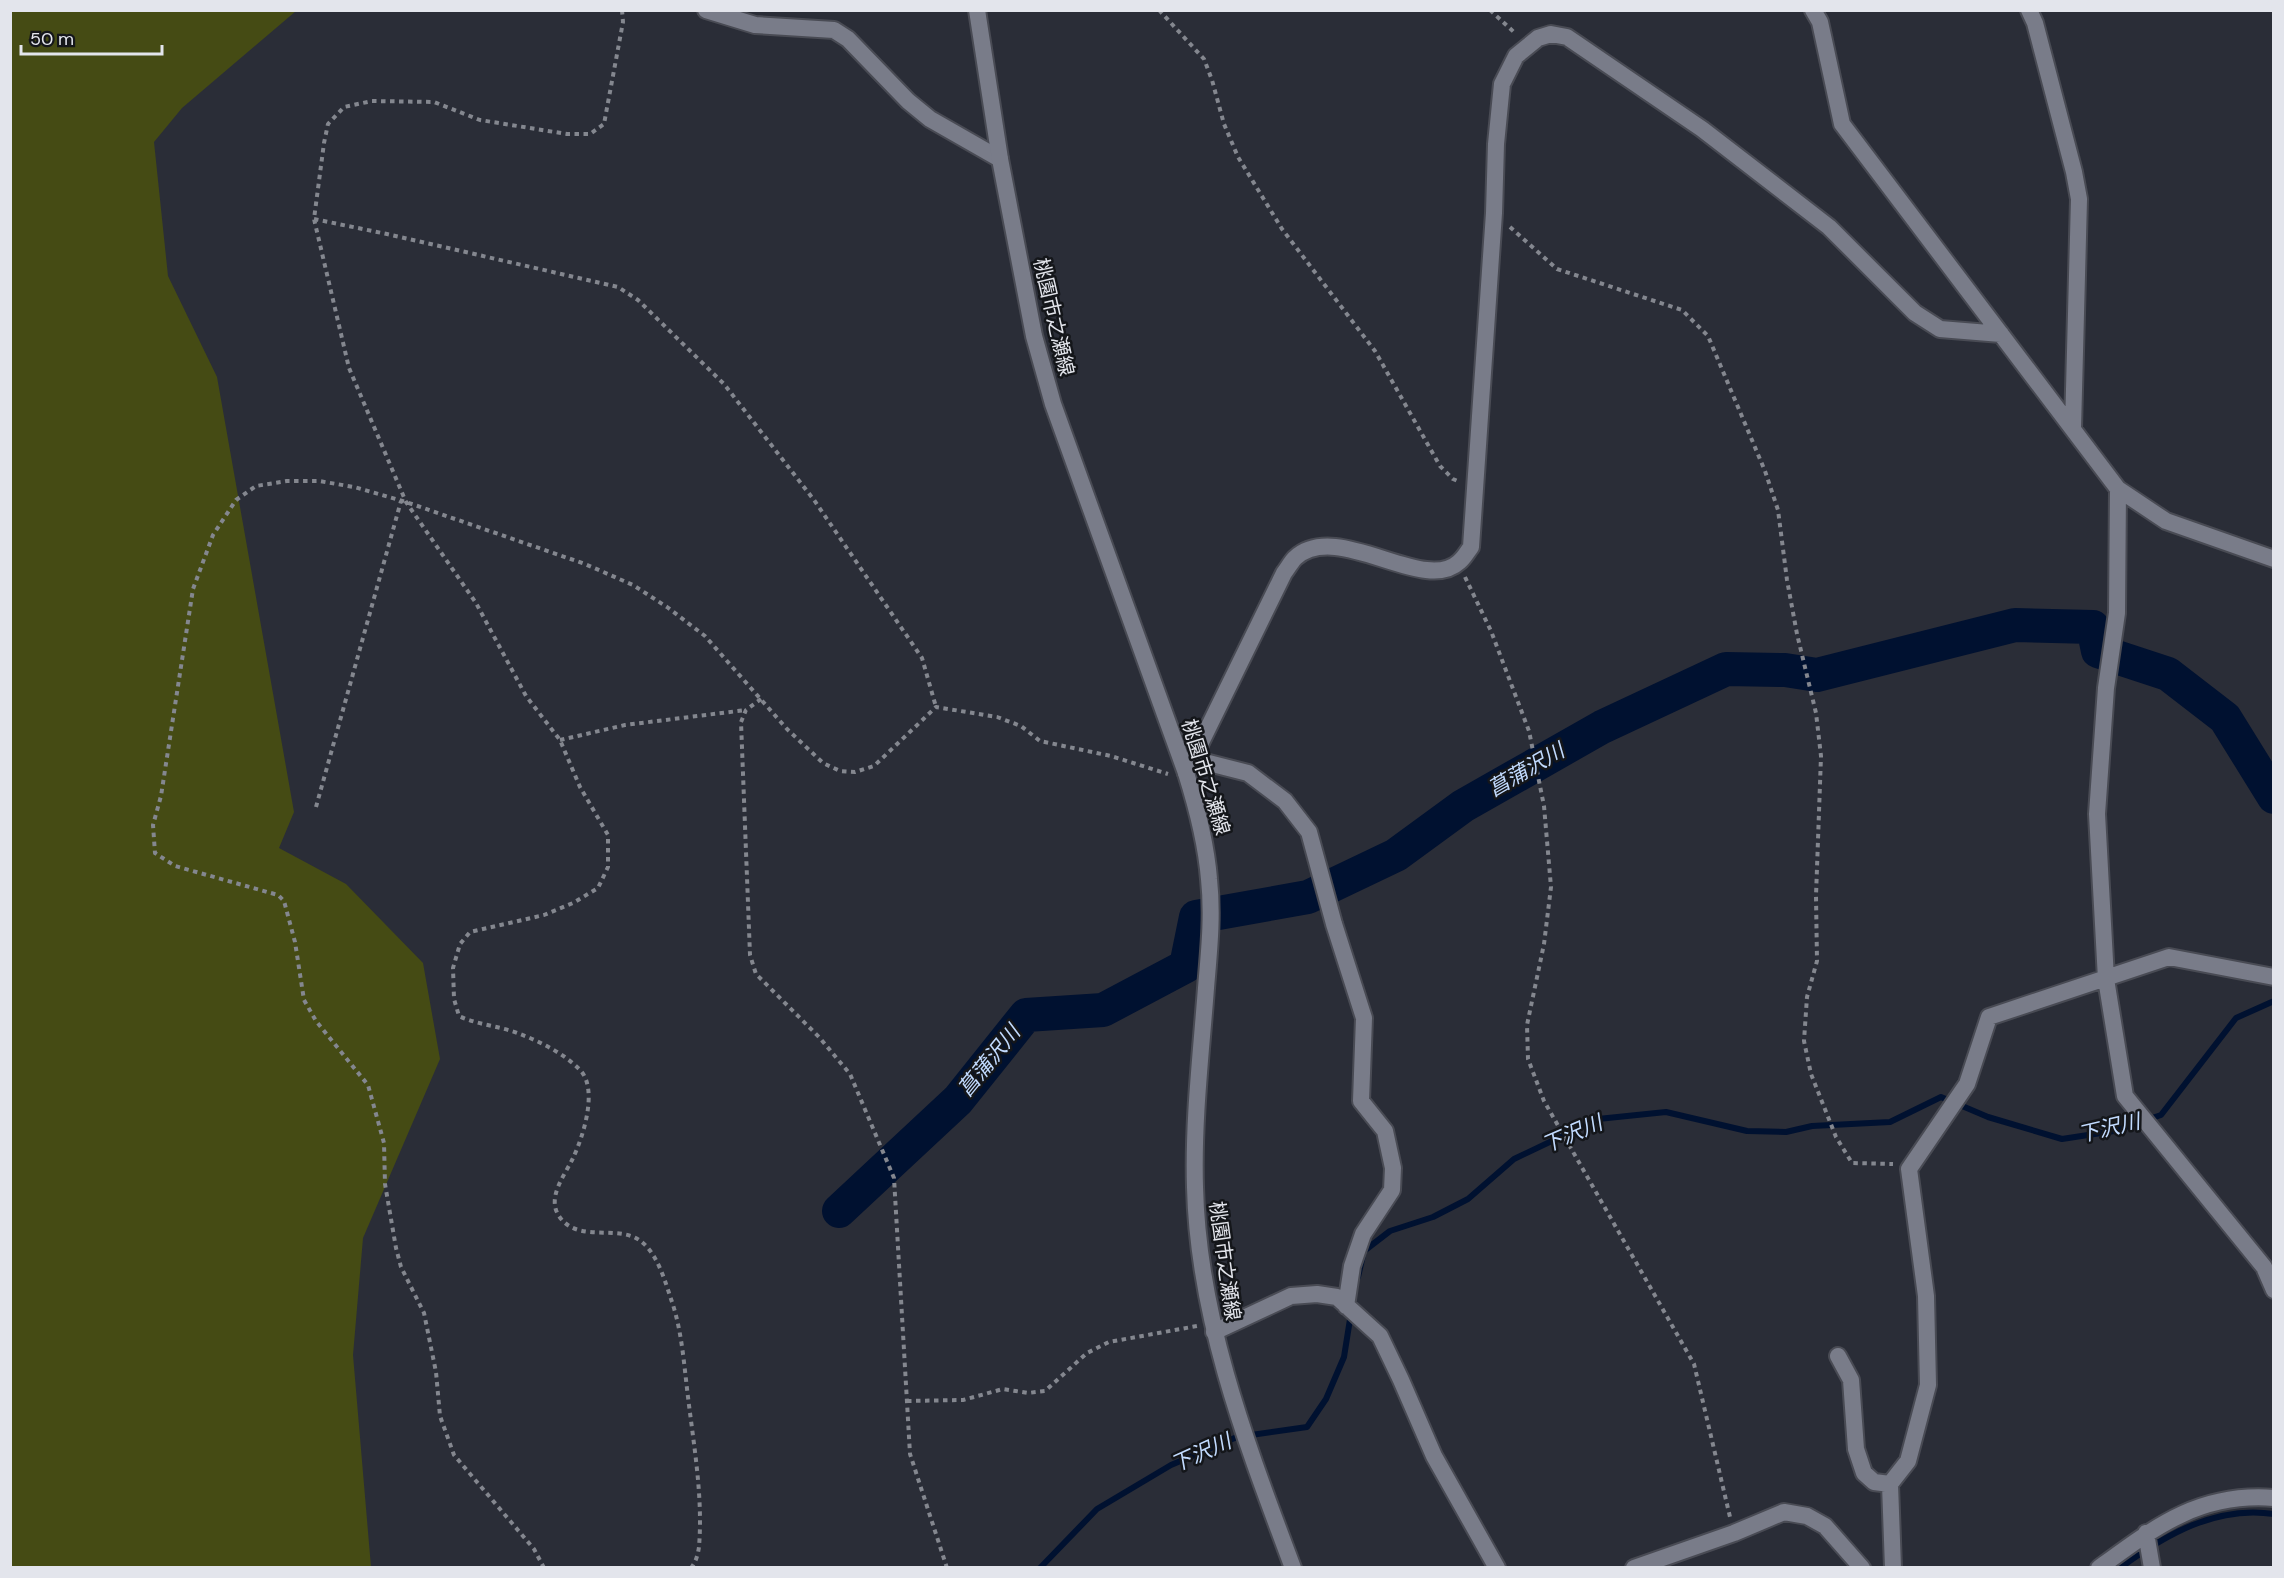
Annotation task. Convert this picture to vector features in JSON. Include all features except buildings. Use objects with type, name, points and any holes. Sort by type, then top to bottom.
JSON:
[{"type":"street","points":[[706,10],[755,25],[834,30],[848,39],[908,101],[930,119],[1000,159]]},
{"type":"street","name":"桃園市之瀬線","points":[[977,10],[1000,159],[1034,336],[1053,405],[1189,770],[1203,829],[1209,879],[1211,927],[1194,1142],[1197,1233],[1213,1328],[1236,1406],[1293,1568]]},
{"type":"street","points":[[1814,10],[1820,22],[1842,123],[2118,489],[2166,521],[2274,559]]},
{"type":"street","points":[[2029,10],[2035,23],[2079,199],[2073,428]]},
{"type":"street","points":[[1347,1306],[1352,1266],[1363,1234],[1392,1190],[1393,1168],[1385,1131],[1360,1101],[1364,1018],[1334,924],[1310,832],[1285,801],[1248,772],[1189,770],[1284,573],[1296,557],[1313,548],[1338,546],[1417,568],[1438,571],[1458,563],[1471,547],[1494,213],[1496,144],[1502,84],[1516,56],[1538,38],[1551,34],[1567,37],[1702,129],[1829,227],[1915,313],[1940,329],[2001,334]]},
{"type":"street","points":[[2118,489],[2116,613],[2106,688],[2097,814],[2106,979],[2125,1096],[2264,1267],[2274,1290]]},
{"type":"street","points":[[1893,1568],[1890,1484],[1908,1461],[1928,1385],[1926,1296],[1909,1168],[1967,1084],[1989,1017],[2169,957],[2274,977]]},
{"type":"street","points":[[1213,1328],[1291,1296],[1317,1294],[1337,1298],[1347,1306],[1380,1336],[1434,1456],[1497,1568]]},
{"type":"street","points":[[1838,1356],[1851,1380],[1856,1449],[1864,1473],[1874,1482],[1890,1484]]},
{"type":"street","points":[[2099,1568],[2175,1516],[2214,1501],[2255,1497],[2274,1498]]},
{"type":"street","points":[[1634,1568],[1734,1533],[1785,1512],[1807,1516],[1825,1526],[1862,1568]]},
{"type":"street","points":[[2146,1534],[2152,1568]]},
{"type":"path","points":[[622,10],[623,22],[604,124],[590,134],[567,134],[480,120],[434,102],[372,101],[344,108],[328,124],[314,219],[349,368],[404,501],[476,603],[526,696],[560,740],[580,787],[608,835],[608,867],[598,888],[573,903],[544,915],[470,932],[460,944],[453,968],[454,999],[459,1016],[476,1024],[519,1033],[556,1051],[582,1073],[589,1093],[586,1122],[573,1157],[557,1186],[554,1203],[562,1220],[583,1231],[626,1234],[642,1242],[654,1255],[672,1300],[681,1341],[699,1485],[699,1549],[691,1568]]},
{"type":"path","points":[[1159,10],[1204,59],[1224,124],[1238,156],[1281,229],[1375,351],[1440,466],[1454,479],[1474,489]]},
{"type":"path","points":[[1490,10],[1529,46]]},
{"type":"path","points":[[1494,213],[1557,269],[1682,310],[1708,336],[1765,471],[1778,510],[1797,634],[1816,712],[1821,756],[1816,896],[1817,961],[1807,997],[1804,1041],[1811,1074],[1836,1137],[1852,1163],[1893,1164],[1909,1168]]},
{"type":"path","points":[[314,219],[618,287],[638,300],[724,384],[814,500],[922,658],[936,707]]},
{"type":"path","points":[[544,1568],[534,1549],[454,1455],[440,1416],[436,1372],[424,1313],[401,1267],[396,1248],[385,1184],[384,1143],[368,1085],[316,1021],[303,1000],[295,942],[284,901],[278,895],[175,866],[155,853],[153,825],[161,796],[193,589],[213,535],[236,500],[256,486],[287,481],[319,481],[354,487],[404,501],[585,564],[633,585],[705,636],[787,729],[823,764],[840,771],[855,772],[874,766],[936,707]]},
{"type":"path","points":[[316,807],[404,501]]},
{"type":"path","points":[[1458,563],[1491,631],[1529,731],[1544,806],[1551,887],[1544,944],[1527,1025],[1528,1059],[1544,1101],[1581,1169],[1694,1364],[1706,1405],[1734,1533]]},
{"type":"path","points":[[760,699],[746,710],[741,722],[750,955],[756,974],[819,1037],[850,1074],[894,1178],[910,1454],[946,1568]]},
{"type":"path","points":[[936,707],[997,717],[1021,726],[1040,741],[1189,770]]},
{"type":"path","points":[[560,740],[625,725],[746,710]]},
{"type":"path","points":[[907,1401],[963,1400],[1003,1389],[1028,1393],[1045,1391],[1087,1353],[1109,1342],[1213,1328]]},
{"type":"green space","points":[[11,10],[296,11],[182,108],[154,142],[168,276],[217,377],[294,812],[279,848],[346,884],[423,963],[440,1059],[363,1238],[353,1355],[371,1567],[11,1567]]},
{"type":"waterway","name":"菖蒲沢川","points":[[839,1211],[958,1100],[1026,1015],[1103,1010],[1186,966],[1196,917],[1308,897],[1396,855],[1463,806],[1602,727],[1726,669],[1785,670],[1817,675],[2015,625],[2093,627],[2098,651],[2168,674],[2225,718],[2274,797]]},
{"type":"waterway","name":"下沢川","points":[[1358,1277],[1364,1251],[1390,1231],[1433,1217],[1468,1199],[1514,1159],[1598,1119],[1666,1112],[1747,1131],[1786,1132],[1812,1126],[1890,1122],[1941,1097],[1988,1117],[2062,1139],[2114,1131],[2161,1115],[2236,1018],[2274,1001]]},
{"type":"waterway","name":"下沢川","points":[[1040,1568],[1097,1509],[1171,1465],[1237,1437],[1307,1427],[1326,1399],[1344,1357],[1351,1313]]},
{"type":"waterway","points":[[2120,1568],[2155,1544],[2192,1525],[2232,1514],[2253,1512],[2274,1514]]}]
